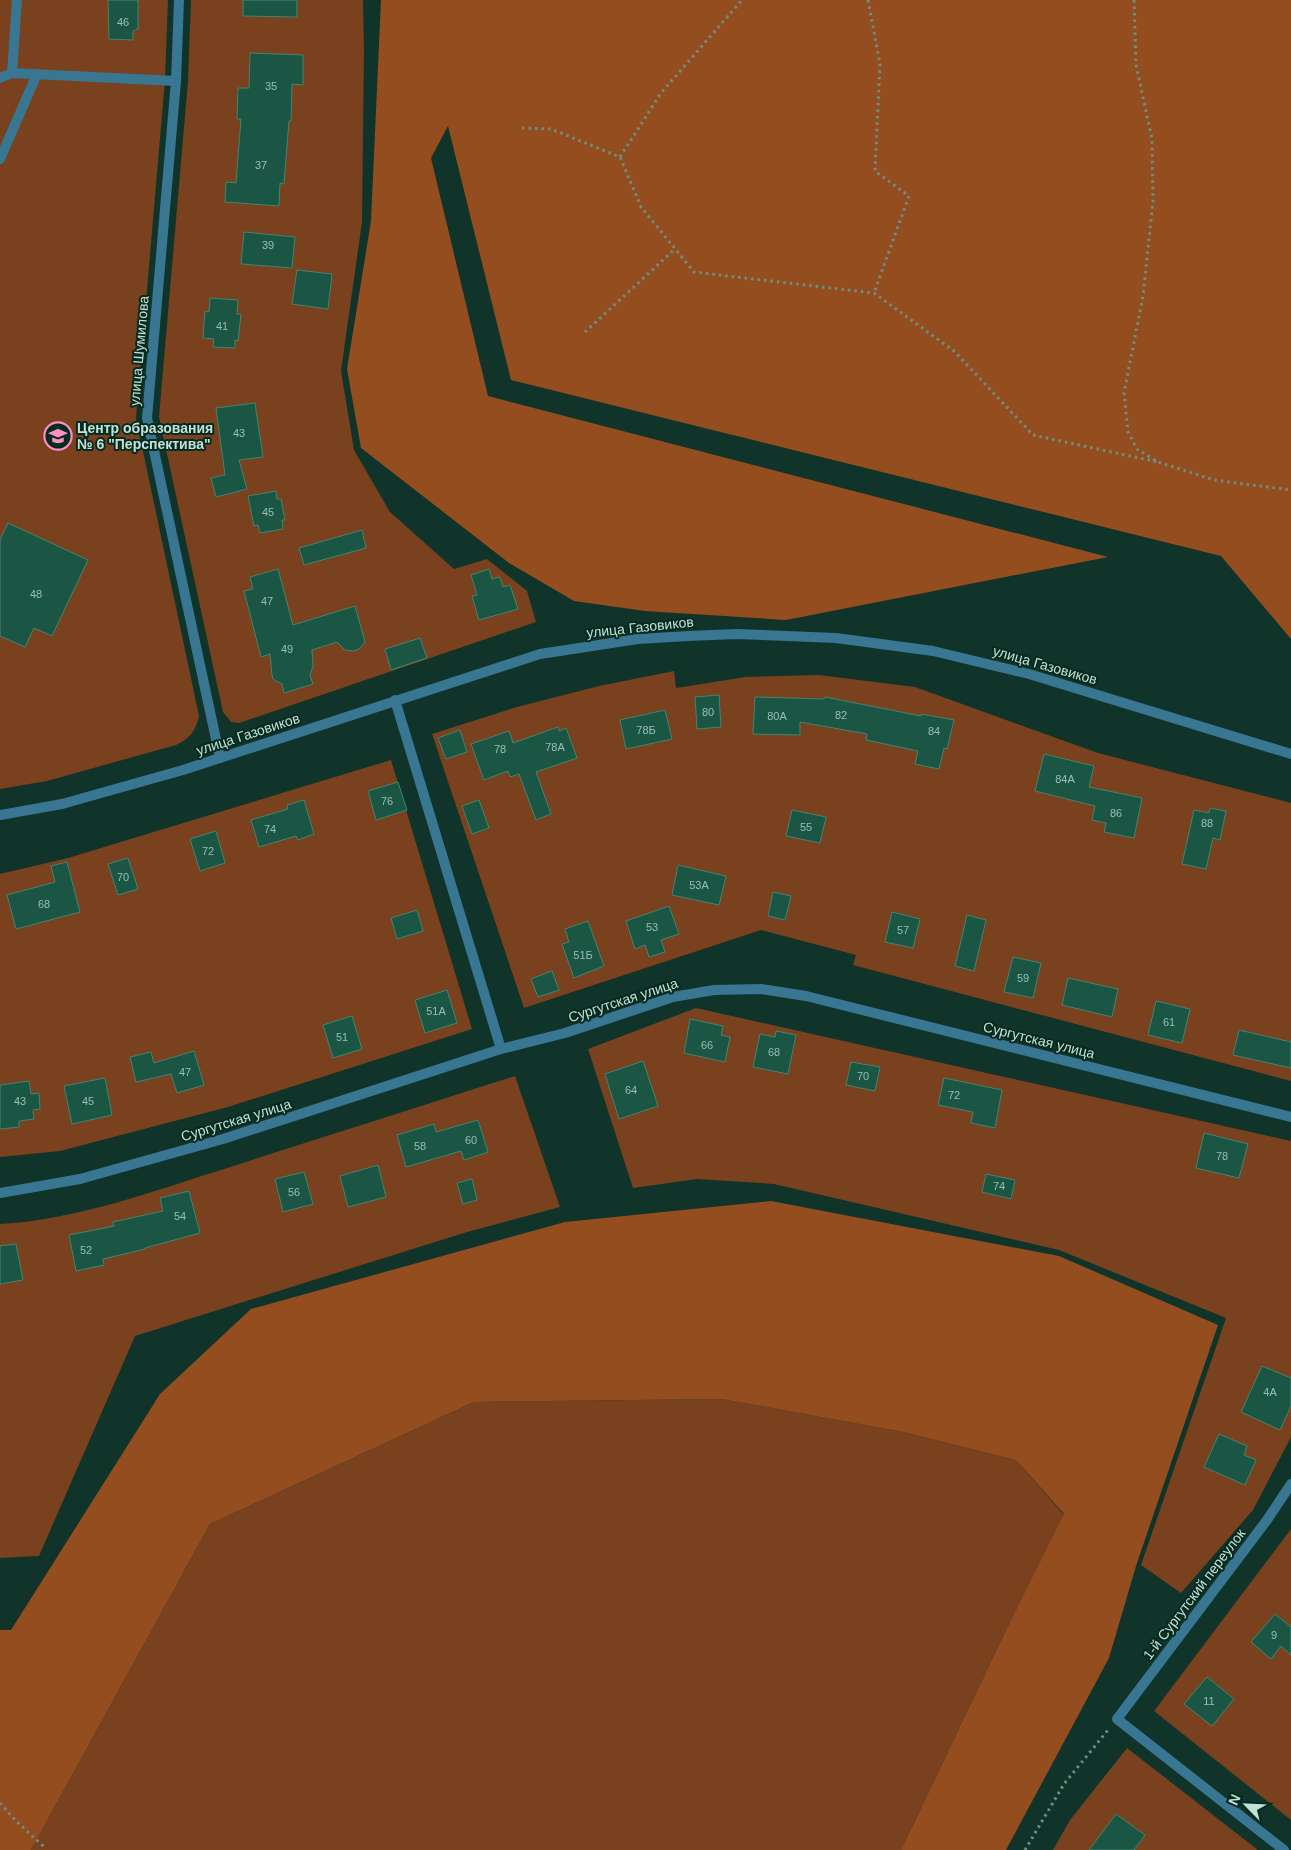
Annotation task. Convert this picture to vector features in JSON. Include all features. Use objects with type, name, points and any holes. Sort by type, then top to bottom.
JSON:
[{"type":"street","points":[[12,74],[17,0]]},
{"type":"street","name":"улица Шумилова","points":[[179,0],[176,81],[147,418],[220,758]]},
{"type":"street","points":[[0,78],[12,74],[37,74],[176,81]]},
{"type":"street","points":[[0,159],[37,74]]},
{"type":"street","name":"улица Газовиков","points":[[0,814],[62,804],[220,758],[540,654],[589,646],[688,636],[737,634],[816,637],[885,644],[982,662],[1029,674],[1291,754]]},
{"type":"street","points":[[395,700],[502,1049]]},
{"type":"street","name":"Сургутская улица","points":[[0,1193],[80,1179],[223,1139],[502,1049],[565,1033],[673,997],[714,990],[762,989],[806,996],[1291,1117]]},
{"type":"street","name":"1-й Сургутский переулок","points":[[1116,1719],[1267,1520],[1291,1484]]},
{"type":"street","points":[[1116,1719],[1284,1850]]},
{"type":"path","points":[[620,157],[660,93],[742,0]]},
{"type":"path","points":[[868,0],[880,64],[875,171],[909,196],[874,293]]},
{"type":"path","points":[[1134,0],[1136,65],[1152,139],[1153,201],[1144,296],[1124,393],[1128,432],[1132,441],[1137,449],[1158,462]]},
{"type":"path","points":[[522,128],[551,129],[620,157],[641,207],[694,272],[874,293],[954,351],[1033,435],[1158,462],[1214,480],[1291,490]]},
{"type":"path","points":[[585,332],[675,249]]},
{"type":"path","points":[[1025,1850],[1064,1784],[1116,1719]]},
{"type":"path","points":[[0,1803],[43,1846],[44,1850]]},
{"type":"shaded area","name":"Центр образования № 6 \"Перспектива\"","points":[[0,0],[168,0],[165,80],[136,418],[199,716],[191,734],[176,745],[47,781],[0,789]]},
{"type":"shaded area","points":[[191,0],[363,0],[362,222],[341,371],[354,450],[390,512],[454,569],[487,559],[527,591],[536,622],[239,723],[231,722],[223,712],[159,417],[188,81]]},
{"type":"shaded area","points":[[381,0],[1291,0],[1291,639],[1221,556],[511,380],[448,126],[431,158],[488,396],[1108,557],[786,620],[645,611],[574,601],[509,563],[361,448],[347,369],[371,221]]},
{"type":"shaded area","points":[[674,671],[676,688],[746,677],[819,675],[915,687],[1098,753],[1291,803],[1291,1081],[853,965],[856,955],[761,930],[524,1008],[432,734],[517,707],[599,686]]},
{"type":"shaded area","points":[[391,760],[472,1029],[228,1107],[60,1151],[0,1157],[0,874],[68,858]]},
{"type":"shaded area","points":[[696,1008],[1291,1141],[1291,1437],[1253,1510],[1181,1593],[1141,1565],[1226,1318],[1059,1250],[774,1184],[697,1179],[633,1188],[588,1049]]},
{"type":"shaded area","points":[[515,1076],[560,1207],[467,1232],[135,1336],[39,1556],[0,1558],[0,1224],[57,1217],[115,1203]]},
{"type":"shaded area","points":[[771,1201],[1059,1256],[1218,1325],[1136,1566],[1109,1658],[1006,1850],[901,1850],[1007,1628],[1064,1514],[1016,1460],[908,1433],[722,1399],[474,1402],[210,1524],[31,1850],[0,1850],[0,1630],[11,1630],[160,1394],[251,1309],[565,1222]]},
{"type":"shaded area","points":[[722,1399],[908,1433],[1016,1460],[1064,1515],[1007,1628],[901,1850],[31,1850],[210,1524],[474,1402]]},
{"type":"shaded area","points":[[1291,1529],[1291,1820],[1154,1711]]},
{"type":"shaded area","points":[[1127,1748],[1258,1850],[1053,1850],[1070,1820]]},
{"type":"building","points":[[108,0],[138,0],[138,29],[133,31],[133,40],[109,39]]},
{"type":"building","points":[[243,0],[297,0],[297,17],[243,16]]},
{"type":"building","points":[[250,53],[303,55],[303,85],[292,84],[291,121],[289,121],[284,184],[280,183],[279,206],[225,202],[226,182],[236,183],[241,119],[237,119],[238,88],[249,88]]},
{"type":"building","points":[[244,232],[295,237],[292,268],[241,264]]},
{"type":"building","points":[[297,270],[332,274],[328,309],[292,304]]},
{"type":"building","points":[[210,298],[238,300],[237,314],[241,314],[238,341],[235,340],[235,348],[213,347],[214,339],[203,338],[205,311],[209,312]]},
{"type":"building","points":[[255,403],[263,457],[239,460],[247,489],[216,497],[211,478],[225,475],[216,408]]},
{"type":"building","points":[[276,491],[277,499],[281,499],[285,520],[282,520],[283,529],[260,533],[258,525],[254,526],[248,496]]},
{"type":"building","points":[[8,523],[88,560],[52,636],[34,628],[25,647],[0,636],[0,540]]},
{"type":"building","points":[[362,530],[366,548],[304,565],[299,548]]},
{"type":"building","points":[[278,569],[293,625],[355,606],[365,642],[359,649],[354,651],[345,650],[337,642],[312,650],[313,666],[310,675],[313,684],[284,693],[282,684],[273,679],[270,654],[261,657],[244,591],[253,589],[250,577]]},
{"type":"building","points":[[489,569],[492,579],[500,577],[503,587],[510,585],[518,609],[479,620],[472,596],[477,595],[471,575]]},
{"type":"building","points":[[420,638],[427,658],[391,670],[385,649]]},
{"type":"building","points":[[719,695],[721,727],[697,729],[695,697]]},
{"type":"building","points":[[755,697],[824,699],[825,697],[921,716],[921,714],[954,720],[947,749],[944,748],[939,769],[915,764],[918,751],[866,740],[867,734],[800,722],[800,735],[753,734]]},
{"type":"building","points":[[665,710],[672,739],[626,749],[620,720]]},
{"type":"building","points":[[558,727],[559,731],[566,728],[577,758],[536,772],[551,814],[536,820],[519,774],[510,777],[508,771],[484,780],[471,744],[509,731],[513,743]]},
{"type":"building","points":[[460,730],[467,752],[446,759],[438,738]]},
{"type":"building","points":[[1044,754],[1094,766],[1089,787],[1142,798],[1134,838],[1104,832],[1106,823],[1092,820],[1095,806],[1035,791]]},
{"type":"building","points":[[398,782],[407,810],[376,820],[368,791]]},
{"type":"building","points":[[304,800],[314,834],[298,840],[296,836],[259,847],[251,820],[288,809],[287,805]]},
{"type":"building","points":[[479,800],[489,828],[472,834],[462,806]]},
{"type":"building","points":[[1210,808],[1226,811],[1220,840],[1213,838],[1206,869],[1182,864],[1194,810],[1209,813]]},
{"type":"building","points":[[792,810],[826,817],[820,843],[786,836]]},
{"type":"building","points":[[216,831],[225,863],[200,871],[190,839]]},
{"type":"building","points":[[128,858],[138,889],[118,895],[108,864]]},
{"type":"building","points":[[67,862],[80,912],[16,929],[7,895],[55,882],[51,866]]},
{"type":"building","points":[[678,865],[726,876],[719,905],[672,895]]},
{"type":"building","points":[[773,892],[791,896],[785,920],[768,916]]},
{"type":"building","points":[[669,906],[679,934],[661,940],[665,952],[649,957],[645,945],[635,949],[626,921]]},
{"type":"building","points":[[417,910],[423,931],[397,939],[391,918]]},
{"type":"building","points":[[892,912],[920,919],[913,948],[885,942]]},
{"type":"building","points":[[967,915],[986,920],[974,971],[955,966]]},
{"type":"building","points":[[588,921],[604,966],[574,978],[562,944],[569,942],[565,929]]},
{"type":"building","points":[[1013,957],[1041,963],[1033,998],[1004,992]]},
{"type":"building","points":[[552,971],[559,990],[538,997],[531,979]]},
{"type":"building","points":[[1068,978],[1118,989],[1112,1017],[1062,1005]]},
{"type":"building","points":[[447,990],[457,1023],[425,1033],[415,1000]]},
{"type":"building","points":[[1156,1001],[1190,1009],[1182,1043],[1148,1035]]},
{"type":"building","points":[[352,1016],[362,1049],[333,1058],[323,1025]]},
{"type":"building","points":[[690,1019],[723,1026],[721,1035],[730,1037],[725,1062],[684,1053]]},
{"type":"building","points":[[1239,1030],[1291,1042],[1291,1068],[1233,1055]]},
{"type":"building","points":[[776,1031],[796,1035],[788,1074],[753,1067],[760,1034],[775,1037]]},
{"type":"building","points":[[194,1051],[204,1085],[177,1093],[171,1074],[136,1082],[130,1057],[151,1052],[154,1063]]},
{"type":"building","points":[[643,1061],[658,1106],[619,1119],[605,1074]]},
{"type":"building","points":[[851,1062],[880,1067],[875,1091],[846,1085]]},
{"type":"building","points":[[105,1078],[112,1115],[72,1124],[64,1086]]},
{"type":"building","points":[[944,1078],[1002,1090],[995,1128],[971,1123],[973,1112],[938,1105]]},
{"type":"building","points":[[29,1081],[31,1094],[39,1093],[40,1109],[33,1110],[34,1119],[19,1121],[19,1127],[0,1129],[0,1085]]},
{"type":"building","points":[[478,1120],[488,1152],[464,1160],[461,1151],[406,1167],[397,1135],[434,1124],[436,1132]]},
{"type":"building","points":[[1204,1133],[1248,1144],[1239,1178],[1196,1168]]},
{"type":"building","points":[[378,1165],[386,1197],[348,1207],[340,1176]]},
{"type":"building","points":[[304,1172],[313,1204],[283,1212],[275,1179]]},
{"type":"building","points":[[986,1174],[1015,1180],[1011,1199],[982,1192]]},
{"type":"building","points":[[472,1179],[477,1200],[463,1204],[457,1183]]},
{"type":"building","points":[[189,1191],[200,1233],[103,1259],[104,1265],[76,1271],[69,1235],[114,1226],[113,1222],[163,1211],[160,1198]]},
{"type":"building","points":[[16,1244],[23,1280],[0,1284],[0,1246]]},
{"type":"building","points":[[1262,1366],[1291,1378],[1291,1406],[1280,1430],[1241,1412]]},
{"type":"building","points":[[1219,1434],[1247,1446],[1244,1455],[1256,1460],[1245,1485],[1204,1467]]},
{"type":"building","points":[[1275,1614],[1291,1627],[1291,1655],[1281,1646],[1271,1659],[1251,1642]]},
{"type":"building","points":[[1207,1677],[1234,1699],[1212,1726],[1184,1704]]},
{"type":"building","points":[[1116,1814],[1145,1835],[1134,1850],[1089,1850]]},
{"type":"place","name":"Центр образования № 6 \"Перспектива\"","points":[[58,436]]}]
